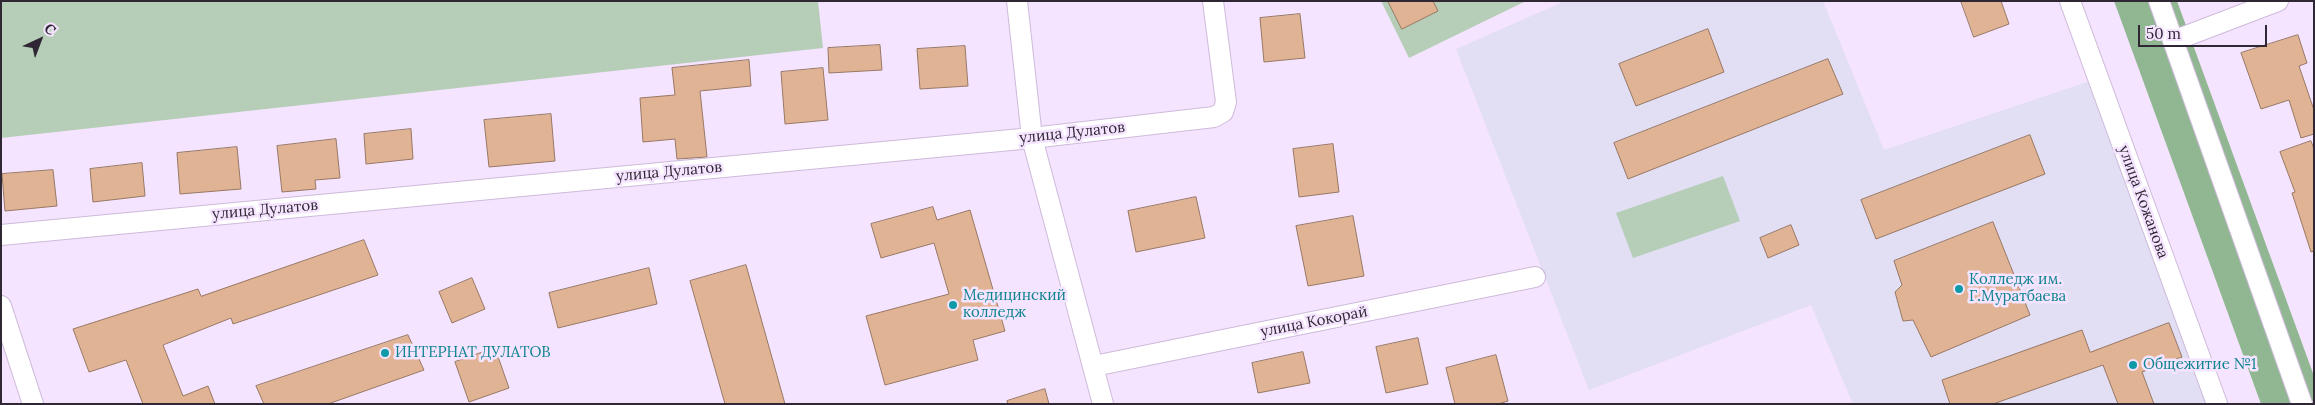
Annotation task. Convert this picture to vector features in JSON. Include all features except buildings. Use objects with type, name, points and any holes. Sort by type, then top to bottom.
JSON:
[{"type":"street","points":[[1017,1],[1032,138],[1103,404]]},
{"type":"street","name":"улица Дулатов","points":[[1,235],[1032,138],[1214,117],[1223,112],[1226,102],[1214,1]]},
{"type":"street","name":"улица Кожанова","points":[[2070,1],[2217,404]]},
{"type":"street","points":[[2159,1],[2302,404]]},
{"type":"street","points":[[2173,41],[2278,1]]},
{"type":"street","name":"улица Кокорай","points":[[1094,366],[1535,278]]},
{"type":"street","points":[[1,306],[33,404]]},
{"type":"shaded area","points":[[1565,1],[1823,1],[1884,150],[2099,78],[2217,404],[1853,404],[1811,305],[1589,390],[1456,49]]},
{"type":"green space","points":[[1,1],[818,1],[823,48],[1,138]]},
{"type":"green space","points":[[1381,1],[1526,1],[1409,58]]},
{"type":"green space","points":[[2114,1],[2177,1],[2314,376],[2314,404],[2261,404]]},
{"type":"green space","points":[[1723,176],[1740,221],[1633,258],[1616,213]]},
{"type":"place","name":"Колледж им. Г.Муратбаева","points":[[1959,289]]},
{"type":"place","name":"Медицинский колледж","points":[[953,305]]},
{"type":"place","name":"ИНТЕРНАТ ДУЛАТОВ","points":[[385,353]]},
{"type":"place","name":"Общежитие №1","points":[[2133,365]]}]
